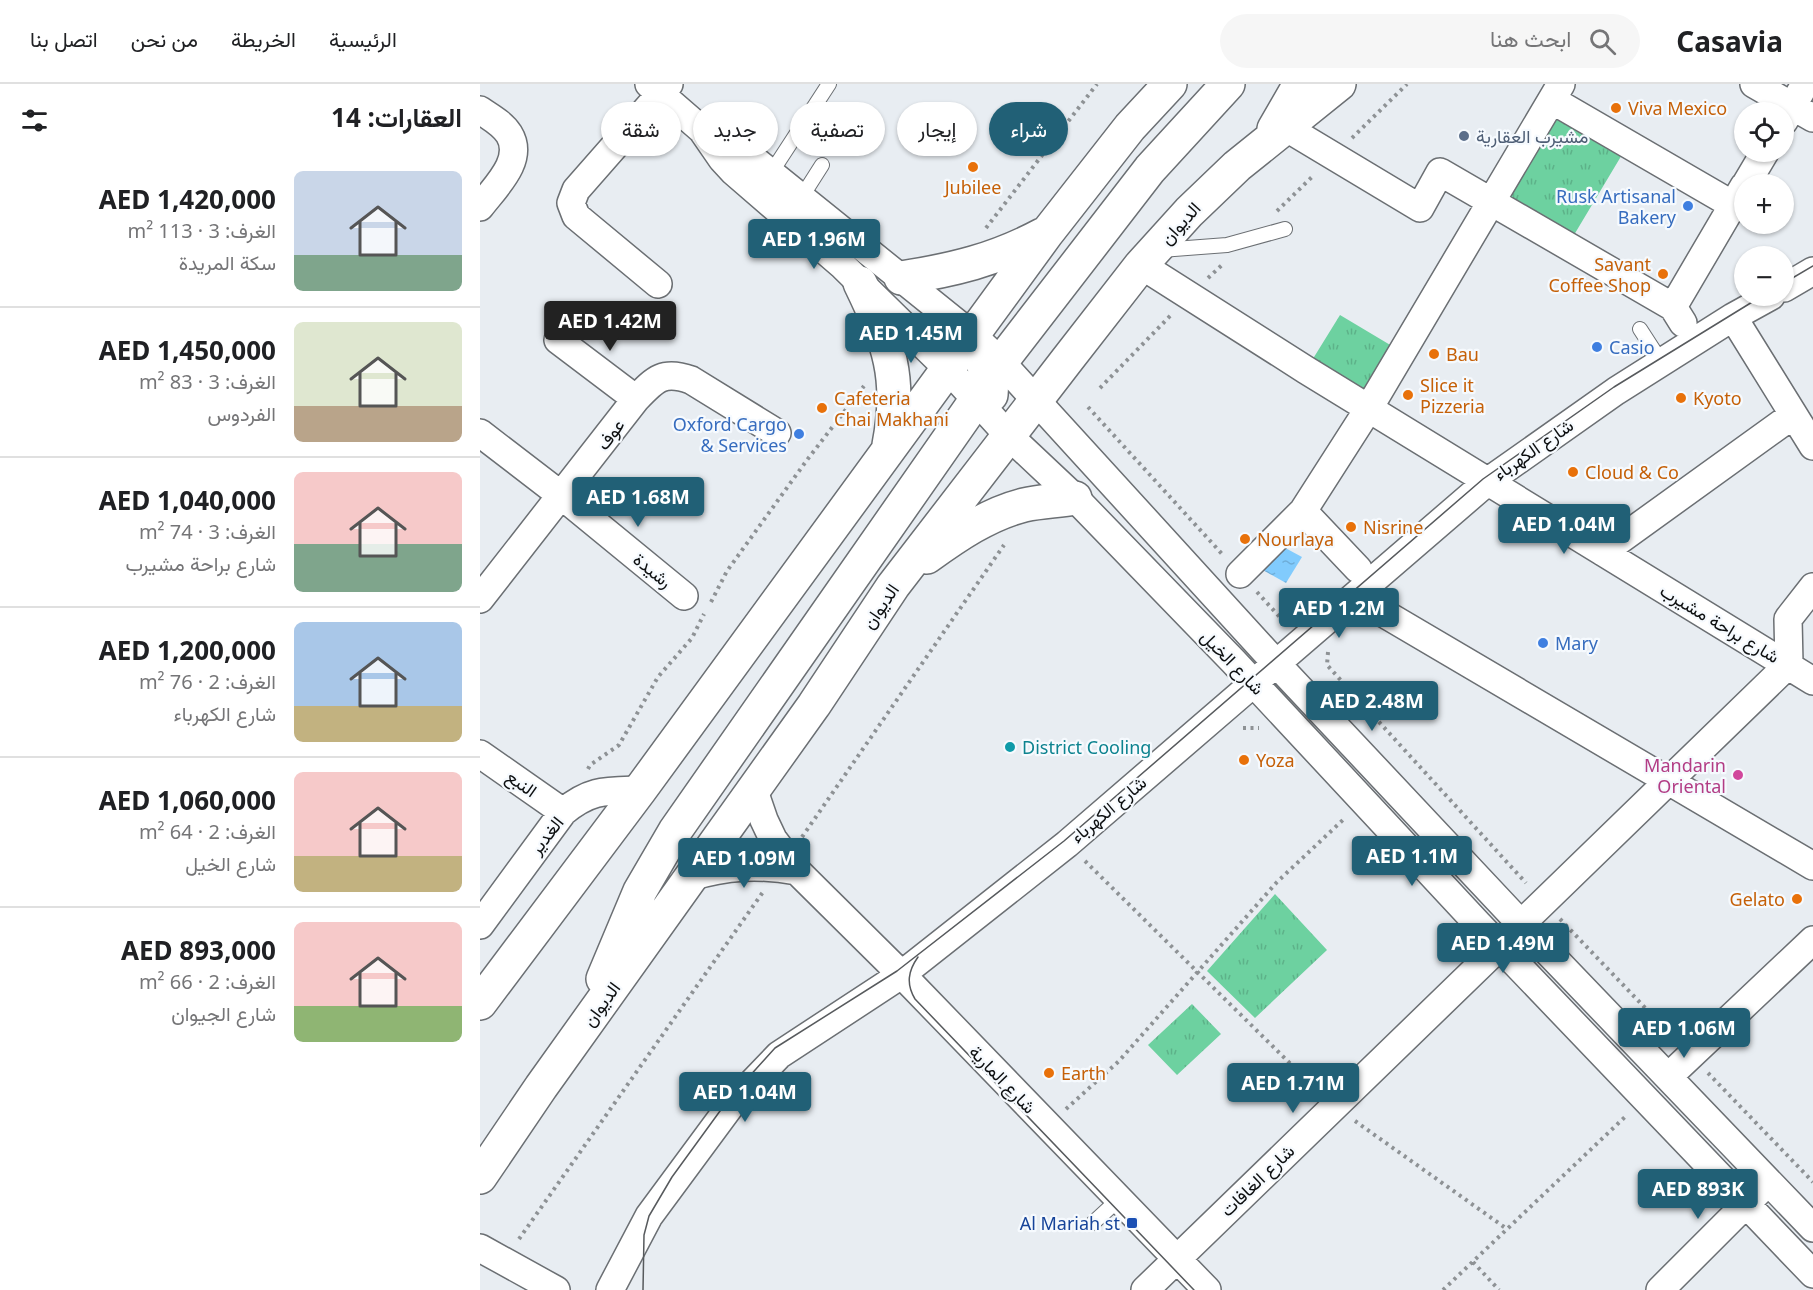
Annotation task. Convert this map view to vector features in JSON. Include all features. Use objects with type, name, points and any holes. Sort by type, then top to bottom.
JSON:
[{"type":"main road","points":[[480,1002],[640,790],[1047,233],[1123,135],[1170,84]]},
{"type":"main road","points":[[1008,435],[990,393],[992,380],[1001,362],[1150,169],[1228,84]]},
{"type":"main road","points":[[1278,133],[1281,115],[1300,84]]},
{"type":"main road","name":"الديوان","points":[[480,1177],[690,877],[814,705],[893,586],[1037,398],[1148,258],[1206,195],[1339,84]]},
{"type":"main road","points":[[901,278],[952,270],[982,262],[1047,233]]},
{"type":"main road","points":[[860,283],[880,326],[894,374],[894,421],[888,450]]},
{"type":"main road","points":[[584,1027],[640,891],[658,858],[706,785],[977,399],[984,386],[986,372],[983,357],[973,336]]},
{"type":"main road","points":[[893,586],[941,547],[984,520],[1025,505],[1075,498]]},
{"type":"street","points":[[1754,84],[1798,107]]},
{"type":"street","points":[[658,284],[576,216],[571,203],[576,190],[659,87],[693,121]]},
{"type":"street","points":[[1240,574],[1303,511],[1369,408],[1557,92],[1734,188]]},
{"type":"street","points":[[480,110],[508,133],[514,152],[507,171],[480,207]]},
{"type":"street","points":[[1278,133],[1420,208],[1440,172],[1678,315],[1734,206]]},
{"type":"street","name":"شارع الخيل","points":[[720,156],[734,172],[860,283],[947,368],[1008,435],[1075,498],[1813,1274]]},
{"type":"street","name":"شارع الخيل","points":[[749,156],[973,336],[1037,398],[1277,663],[1521,924],[1813,1228]]},
{"type":"street","name":"شارع براحة مشيرب","points":[[1148,258],[1369,408],[1789,664],[1521,924]]},
{"type":"street","points":[[1794,282],[1813,272]]},
{"type":"street","name":"شارع الكهرباء","points":[[610,1290],[649,1216],[730,1104],[779,1055],[901,975],[1067,844],[1487,482],[1616,391],[1753,306]]},
{"type":"street","points":[[1733,317],[1813,446]]},
{"type":"street","points":[[558,340],[636,399]]},
{"type":"street","name":"عوف","points":[[480,598],[651,382],[665,376],[676,375],[691,380],[777,433]]},
{"type":"street","points":[[1603,552],[1793,415]]},
{"type":"street","name":"رشيدة","points":[[480,433],[562,496],[684,596]]},
{"type":"street","points":[[1303,511],[1358,569]]},
{"type":"street","points":[[1813,587],[1788,619],[1789,664],[1813,681]]},
{"type":"street","points":[[1368,604],[1813,866]]},
{"type":"street","name":"النبع","points":[[480,754],[563,812]]},
{"type":"street","name":"شارع المارية","points":[[753,788],[769,830],[788,865],[901,975],[1207,1290]]},
{"type":"street","name":"الغدير","points":[[480,925],[511,871],[563,812],[580,798],[595,794],[640,790]]},
{"type":"street","points":[[690,877],[734,867],[788,865]]},
{"type":"street","points":[[1473,971],[1478,924]]},
{"type":"street","points":[[1669,1076],[1813,940]]},
{"type":"street","name":"شارع الغافات","points":[[1145,1290],[1500,946]]},
{"type":"street","points":[[1660,1290],[1768,1182]]},
{"type":"street","points":[[492,1255],[556,1290]]},
{"type":"lane","points":[[771,173],[830,84]]},
{"type":"lane","points":[[801,198],[822,165]]},
{"type":"lane","points":[[1148,258],[1227,245],[1285,230]]},
{"type":"lane","points":[[1640,329],[1662,363]]},
{"type":"lane","points":[[1093,1223],[1119,1199]]},
{"type":"path","points":[[983,233],[1097,84]]},
{"type":"path","points":[[585,775],[590,765],[619,746],[658,677],[692,638],[727,571],[807,460],[862,390],[888,351]]},
{"type":"path","points":[[492,1255],[788,865],[1005,543]]},
{"type":"path","points":[[1329,647],[1328,665],[1544,902]]},
{"type":"path","points":[[1048,1126],[1119,1060],[1277,882],[1363,801]]},
{"type":"path","points":[[1067,844],[1334,1106],[1507,1229]]},
{"type":"path","points":[[1443,1290],[1645,1099]]},
{"type":"path","points":[[1472,1262],[1499,1290]]},
{"type":"green space","points":[[1552,100],[1629,143],[1568,245],[1492,202]]},
{"type":"green space","points":[[1340,315],[1402,352],[1369,408],[1306,370]]},
{"type":"green space","points":[[1275,894],[1327,950],[1255,1018],[1207,971]]},
{"type":"green space","points":[[1192,1004],[1221,1034],[1177,1075],[1148,1045]]},
{"type":"water","points":[[1276,543],[1302,557],[1286,583],[1261,569]]},
{"type":"tram line","points":[[1794,277],[1813,266]]},
{"type":"tram line","points":[[643,1290],[644,1235],[649,1216],[672,1177],[728,1100],[775,1048],[897,971],[1064,841],[1483,479],[1614,387],[1746,306]]},
{"type":"tram line","points":[[918,957],[909,978],[915,999],[1194,1290]]},
{"type":"place","name":"Viva Mexico","points":[[1616,108]]},
{"type":"place","name":"مشيرب العقارية","points":[[1464,136]]},
{"type":"place","name":"Jubilee","points":[[973,167]]},
{"type":"place","name":"Rusk Artisanal Bakery","points":[[1688,206]]},
{"type":"place","name":"Savant Coffee Shop","points":[[1663,274]]},
{"type":"place","name":"Casio","points":[[1597,347]]},
{"type":"place","name":"Bau","points":[[1434,354]]},
{"type":"place","name":"Slice it Pizzeria","points":[[1408,395]]},
{"type":"place","name":"Kyoto","points":[[1681,398]]},
{"type":"place","name":"Cafeteria Chai Makhani","points":[[822,408]]},
{"type":"place","name":"Oxford Cargo & Services","points":[[799,434]]},
{"type":"place","name":"Cloud & Co","points":[[1573,472]]},
{"type":"place","name":"Nisrine","points":[[1351,527]]},
{"type":"place","name":"Nourlaya","points":[[1245,539]]},
{"type":"place","name":"Mary","points":[[1543,643]]},
{"type":"place","name":"District Cooling","points":[[1010,747]]},
{"type":"place","name":"Yoza","points":[[1244,760]]},
{"type":"place","name":"Mandarin Oriental","points":[[1738,775]]},
{"type":"place","name":"Gelato","points":[[1797,899]]},
{"type":"place","name":"Earth","points":[[1049,1073]]},
{"type":"place","name":"Al Mariah st","points":[[1132,1223]]}]
